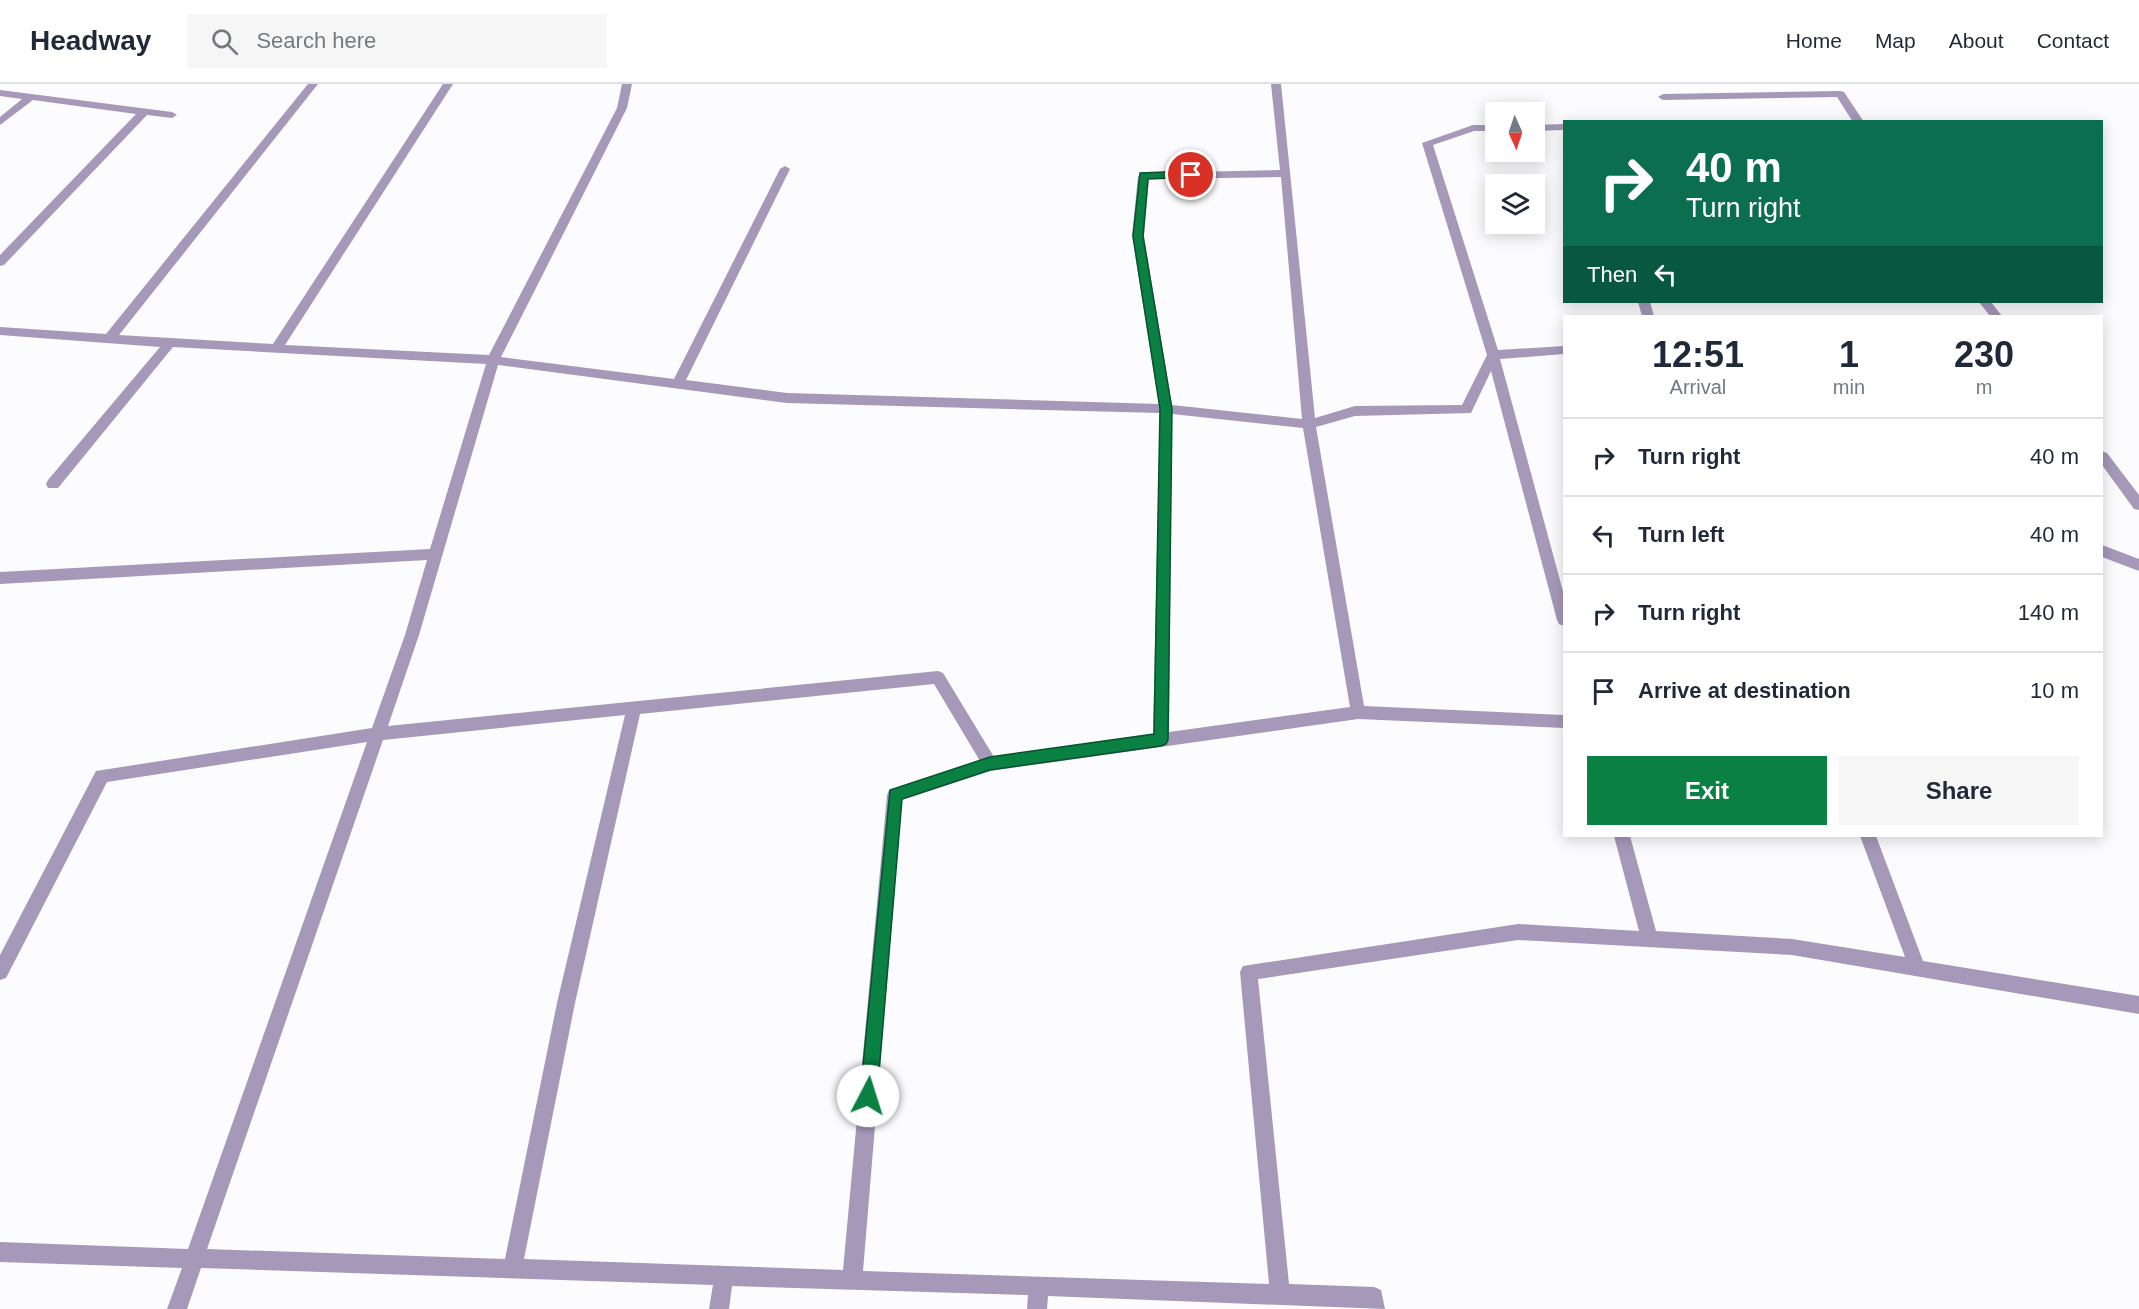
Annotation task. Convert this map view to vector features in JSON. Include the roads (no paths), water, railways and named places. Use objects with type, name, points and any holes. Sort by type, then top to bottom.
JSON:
[{"type":"street","points":[[109,339],[313,84]]},
{"type":"street","points":[[277,347],[448,84]]},
{"type":"street","points":[[177,1309],[412,635],[493,360],[622,108],[627,84]]},
{"type":"street","points":[[1275,84],[1286,173],[1309,424],[1358,712]]},
{"type":"street","points":[[0,93],[172,115]]},
{"type":"street","points":[[1663,97],[1840,94],[1858,120]]},
{"type":"street","points":[[0,122],[31,97]]},
{"type":"street","points":[[0,262],[144,112]]},
{"type":"street","points":[[1545,128],[1563,127]]},
{"type":"street","points":[[1485,128],[1473,128],[1426,143],[1493,355],[1563,616]]},
{"type":"street","points":[[678,384],[785,170]]},
{"type":"street","points":[[1161,740],[1166,409],[1138,236],[1144,176],[1286,173]]},
{"type":"street","points":[[1986,303],[1995,315]]},
{"type":"street","points":[[0,331],[170,343],[493,360],[786,398],[1166,409],[1309,424],[1355,411],[1466,410],[1493,355]]},
{"type":"street","points":[[53,484],[170,343]]},
{"type":"street","points":[[1493,355],[1563,350]]},
{"type":"street","points":[[2103,457],[2139,505]]},
{"type":"street","points":[[2103,551],[2139,565]]},
{"type":"street","points":[[0,578],[436,554]]},
{"type":"street","points":[[0,972],[102,776],[378,734],[938,677],[990,764]]},
{"type":"street","points":[[512,1270],[566,1003],[634,708]]},
{"type":"street","points":[[852,1281],[895,795],[990,764],[1358,712],[1563,722]]},
{"type":"street","points":[[1622,837],[1650,940]]},
{"type":"street","points":[[1868,837],[1917,968]]},
{"type":"street","points":[[1280,1294],[1249,972],[1518,932],[1792,947],[2139,1005]]},
{"type":"street","points":[[0,1252],[1374,1297],[1375,1309]]},
{"type":"street","points":[[719,1309],[724,1277]]},
{"type":"street","points":[[1037,1309],[1039,1287]]}]
